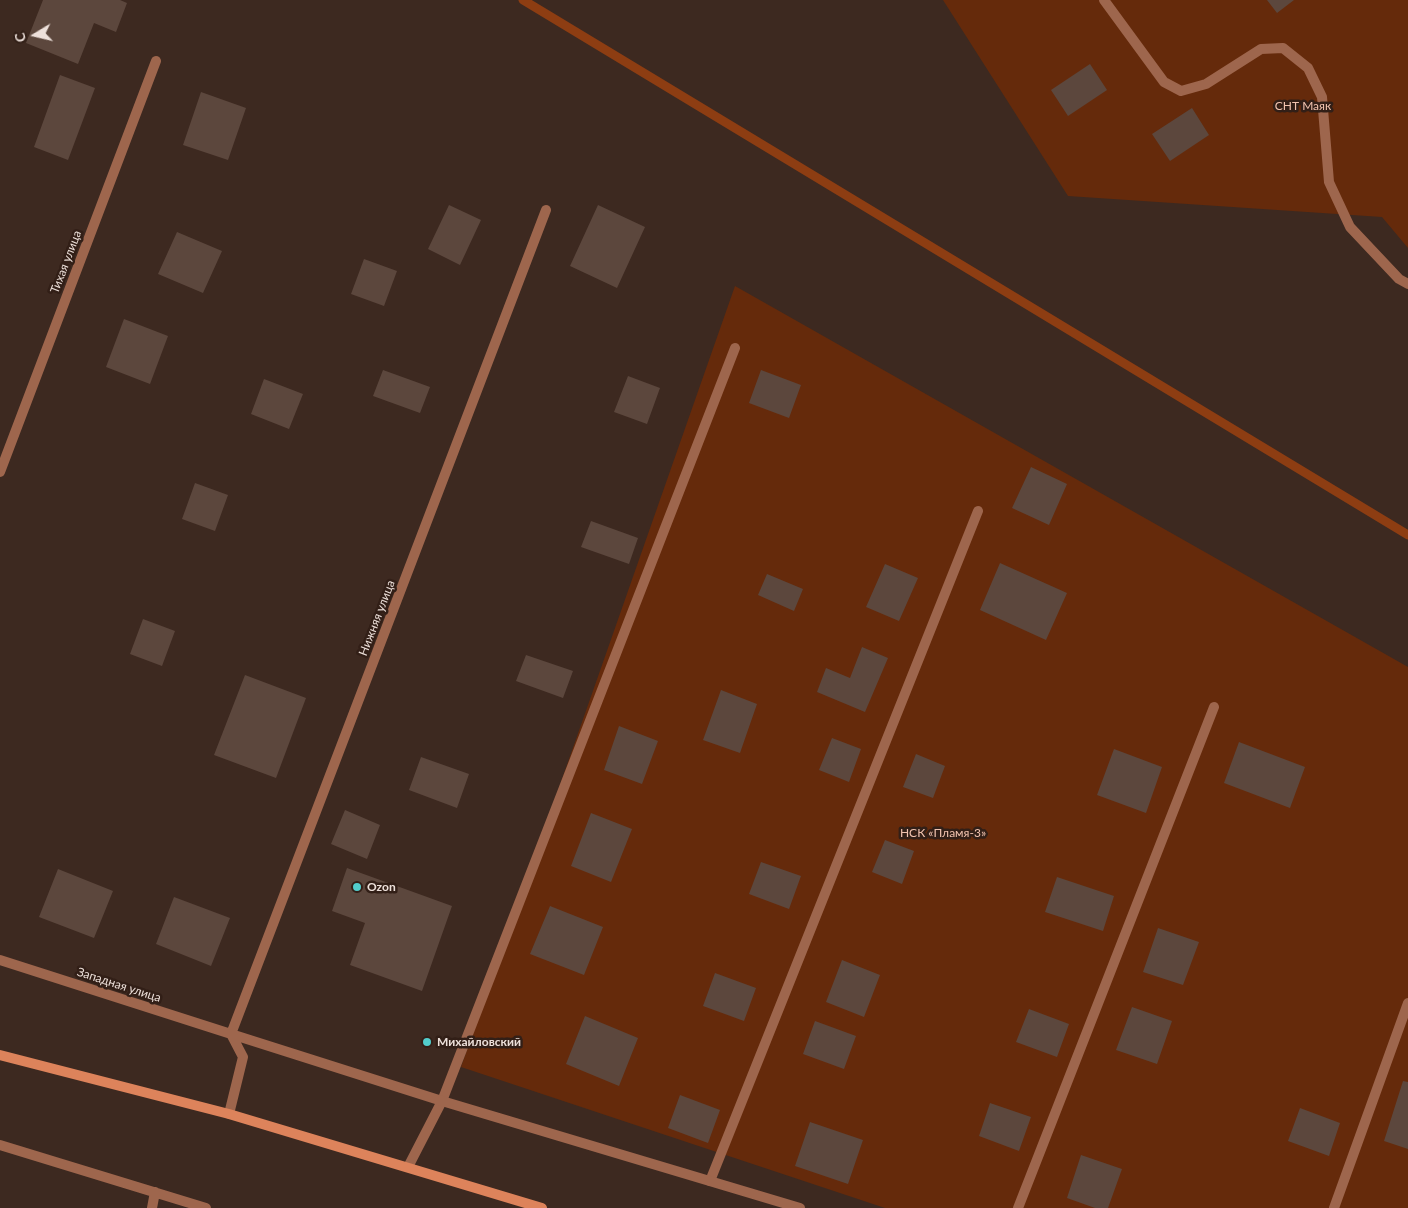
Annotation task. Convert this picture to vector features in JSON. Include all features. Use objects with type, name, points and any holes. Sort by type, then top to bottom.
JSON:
[{"type":"street","points":[[1104,0],[1164,82],[1182,91],[1206,84],[1262,49],[1283,48],[1308,68],[1322,97],[1329,182],[1350,227],[1399,279],[1408,284]]},
{"type":"street","name":"Тихая улица","points":[[0,472],[156,61]]},
{"type":"street","name":"Нижняя улица","points":[[231,1034],[546,210]]},
{"type":"street","points":[[408,1167],[442,1101],[735,348]]},
{"type":"street","points":[[710,1181],[978,511]]},
{"type":"street","points":[[1018,1208],[1214,707]]},
{"type":"street","name":"Западная улица","points":[[0,960],[442,1101],[800,1208]]},
{"type":"street","points":[[1334,1208],[1408,1003]]},
{"type":"street","points":[[229,1114],[242,1057],[231,1034]]},
{"type":"street","points":[[0,1055],[229,1114],[542,1208]]},
{"type":"street","points":[[0,1145],[206,1208]]},
{"type":"street","points":[[152,1208],[155,1192]]},
{"type":"green space","name":"СНТ Маяк","points":[[943,0],[1408,0],[1408,248],[1382,217],[1068,196]]},
{"type":"green space","name":"НСК «Пламя-3»","points":[[735,286],[1408,667],[1408,1208],[885,1208],[461,1067]]},
{"type":"building","points":[[43,0],[120,0],[127,3],[116,32],[94,23],[78,64],[26,43]]},
{"type":"building","points":[[1267,0],[1294,0],[1277,13]]},
{"type":"building","points":[[1090,64],[1107,90],[1068,116],[1051,90]]},
{"type":"building","points":[[60,75],[95,88],[68,160],[34,147]]},
{"type":"building","points":[[201,92],[246,108],[228,160],[183,145]]},
{"type":"building","points":[[1192,108],[1209,135],[1170,161],[1152,134]]},
{"type":"building","points":[[449,205],[481,220],[460,265],[428,249]]},
{"type":"building","points":[[598,205],[645,227],[617,288],[570,266]]},
{"type":"building","points":[[177,232],[222,251],[203,293],[158,274]]},
{"type":"building","points":[[364,259],[397,271],[384,306],[351,294]]},
{"type":"building","points":[[124,319],[168,336],[150,384],[106,367]]},
{"type":"building","points":[[383,370],[430,387],[420,413],[373,396]]},
{"type":"building","points":[[761,370],[801,385],[789,418],[749,403]]},
{"type":"building","points":[[628,376],[660,388],[647,424],[614,412]]},
{"type":"building","points":[[264,379],[303,394],[289,429],[251,414]]},
{"type":"building","points":[[1031,467],[1067,484],[1049,525],[1012,508]]},
{"type":"building","points":[[195,483],[228,495],[215,531],[182,519]]},
{"type":"building","points":[[591,521],[638,538],[629,564],[581,547]]},
{"type":"building","points":[[1000,563],[1067,593],[1046,640],[980,610]]},
{"type":"building","points":[[885,564],[918,578],[899,621],[866,607]]},
{"type":"building","points":[[767,574],[803,589],[794,611],[758,595]]},
{"type":"building","points":[[143,619],[175,631],[162,666],[130,654]]},
{"type":"building","points":[[862,647],[888,658],[865,712],[817,692],[826,668],[850,678]]},
{"type":"building","points":[[526,655],[573,671],[563,698],[516,681]]},
{"type":"building","points":[[245,675],[306,698],[276,778],[214,755]]},
{"type":"building","points":[[721,690],[757,704],[740,753],[703,740]]},
{"type":"building","points":[[619,726],[658,741],[642,784],[604,770]]},
{"type":"building","points":[[832,738],[861,749],[849,782],[819,770]]},
{"type":"building","points":[[1239,742],[1305,767],[1290,808],[1224,783]]},
{"type":"building","points":[[1114,749],[1162,767],[1146,813],[1097,795]]},
{"type":"building","points":[[916,754],[945,766],[933,798],[903,787]]},
{"type":"building","points":[[421,757],[469,774],[457,808],[409,790]]},
{"type":"building","points":[[345,810],[380,825],[367,859],[331,844]]},
{"type":"building","points":[[591,813],[632,829],[611,882],[571,866]]},
{"type":"building","points":[[885,840],[914,851],[902,884],[872,872]]},
{"type":"building","points":[[761,862],[801,876],[789,909],[749,894]]},
{"type":"building","points":[[347,868],[452,906],[422,991],[350,965],[365,923],[332,911]]},
{"type":"building","points":[[58,869],[113,891],[94,938],[39,917]]},
{"type":"building","points":[[1057,877],[1114,896],[1103,931],[1045,912]]},
{"type":"building","points":[[174,897],[230,918],[211,966],[156,944]]},
{"type":"building","points":[[550,906],[603,927],[584,975],[530,954]]},
{"type":"building","points":[[1158,928],[1199,942],[1183,985],[1143,972]]},
{"type":"building","points":[[842,960],[880,975],[864,1017],[826,1002]]},
{"type":"building","points":[[715,973],[756,988],[744,1021],[703,1006]]},
{"type":"building","points":[[1132,1007],[1172,1021],[1157,1064],[1116,1050]]},
{"type":"building","points":[[1029,1009],[1069,1024],[1057,1057],[1016,1042]]},
{"type":"building","points":[[585,1016],[638,1038],[619,1086],[566,1064]]},
{"type":"building","points":[[815,1021],[856,1036],[844,1069],[803,1054]]},
{"type":"building","points":[[1403,1081],[1408,1082],[1408,1149],[1384,1141]]},
{"type":"building","points":[[680,1095],[720,1110],[708,1143],[668,1128]]},
{"type":"building","points":[[990,1103],[1031,1117],[1019,1151],[979,1136]]},
{"type":"building","points":[[1300,1108],[1340,1123],[1329,1156],[1288,1141]]},
{"type":"building","points":[[810,1122],[863,1140],[848,1184],[795,1166]]},
{"type":"building","points":[[1081,1155],[1122,1169],[1108,1208],[1095,1208],[1067,1198]]},
{"type":"waterway","points":[[523,0],[1408,535]]},
{"type":"place","name":"Ozon","points":[[357,887]]},
{"type":"place","name":"Михайловский","points":[[427,1042]]}]
